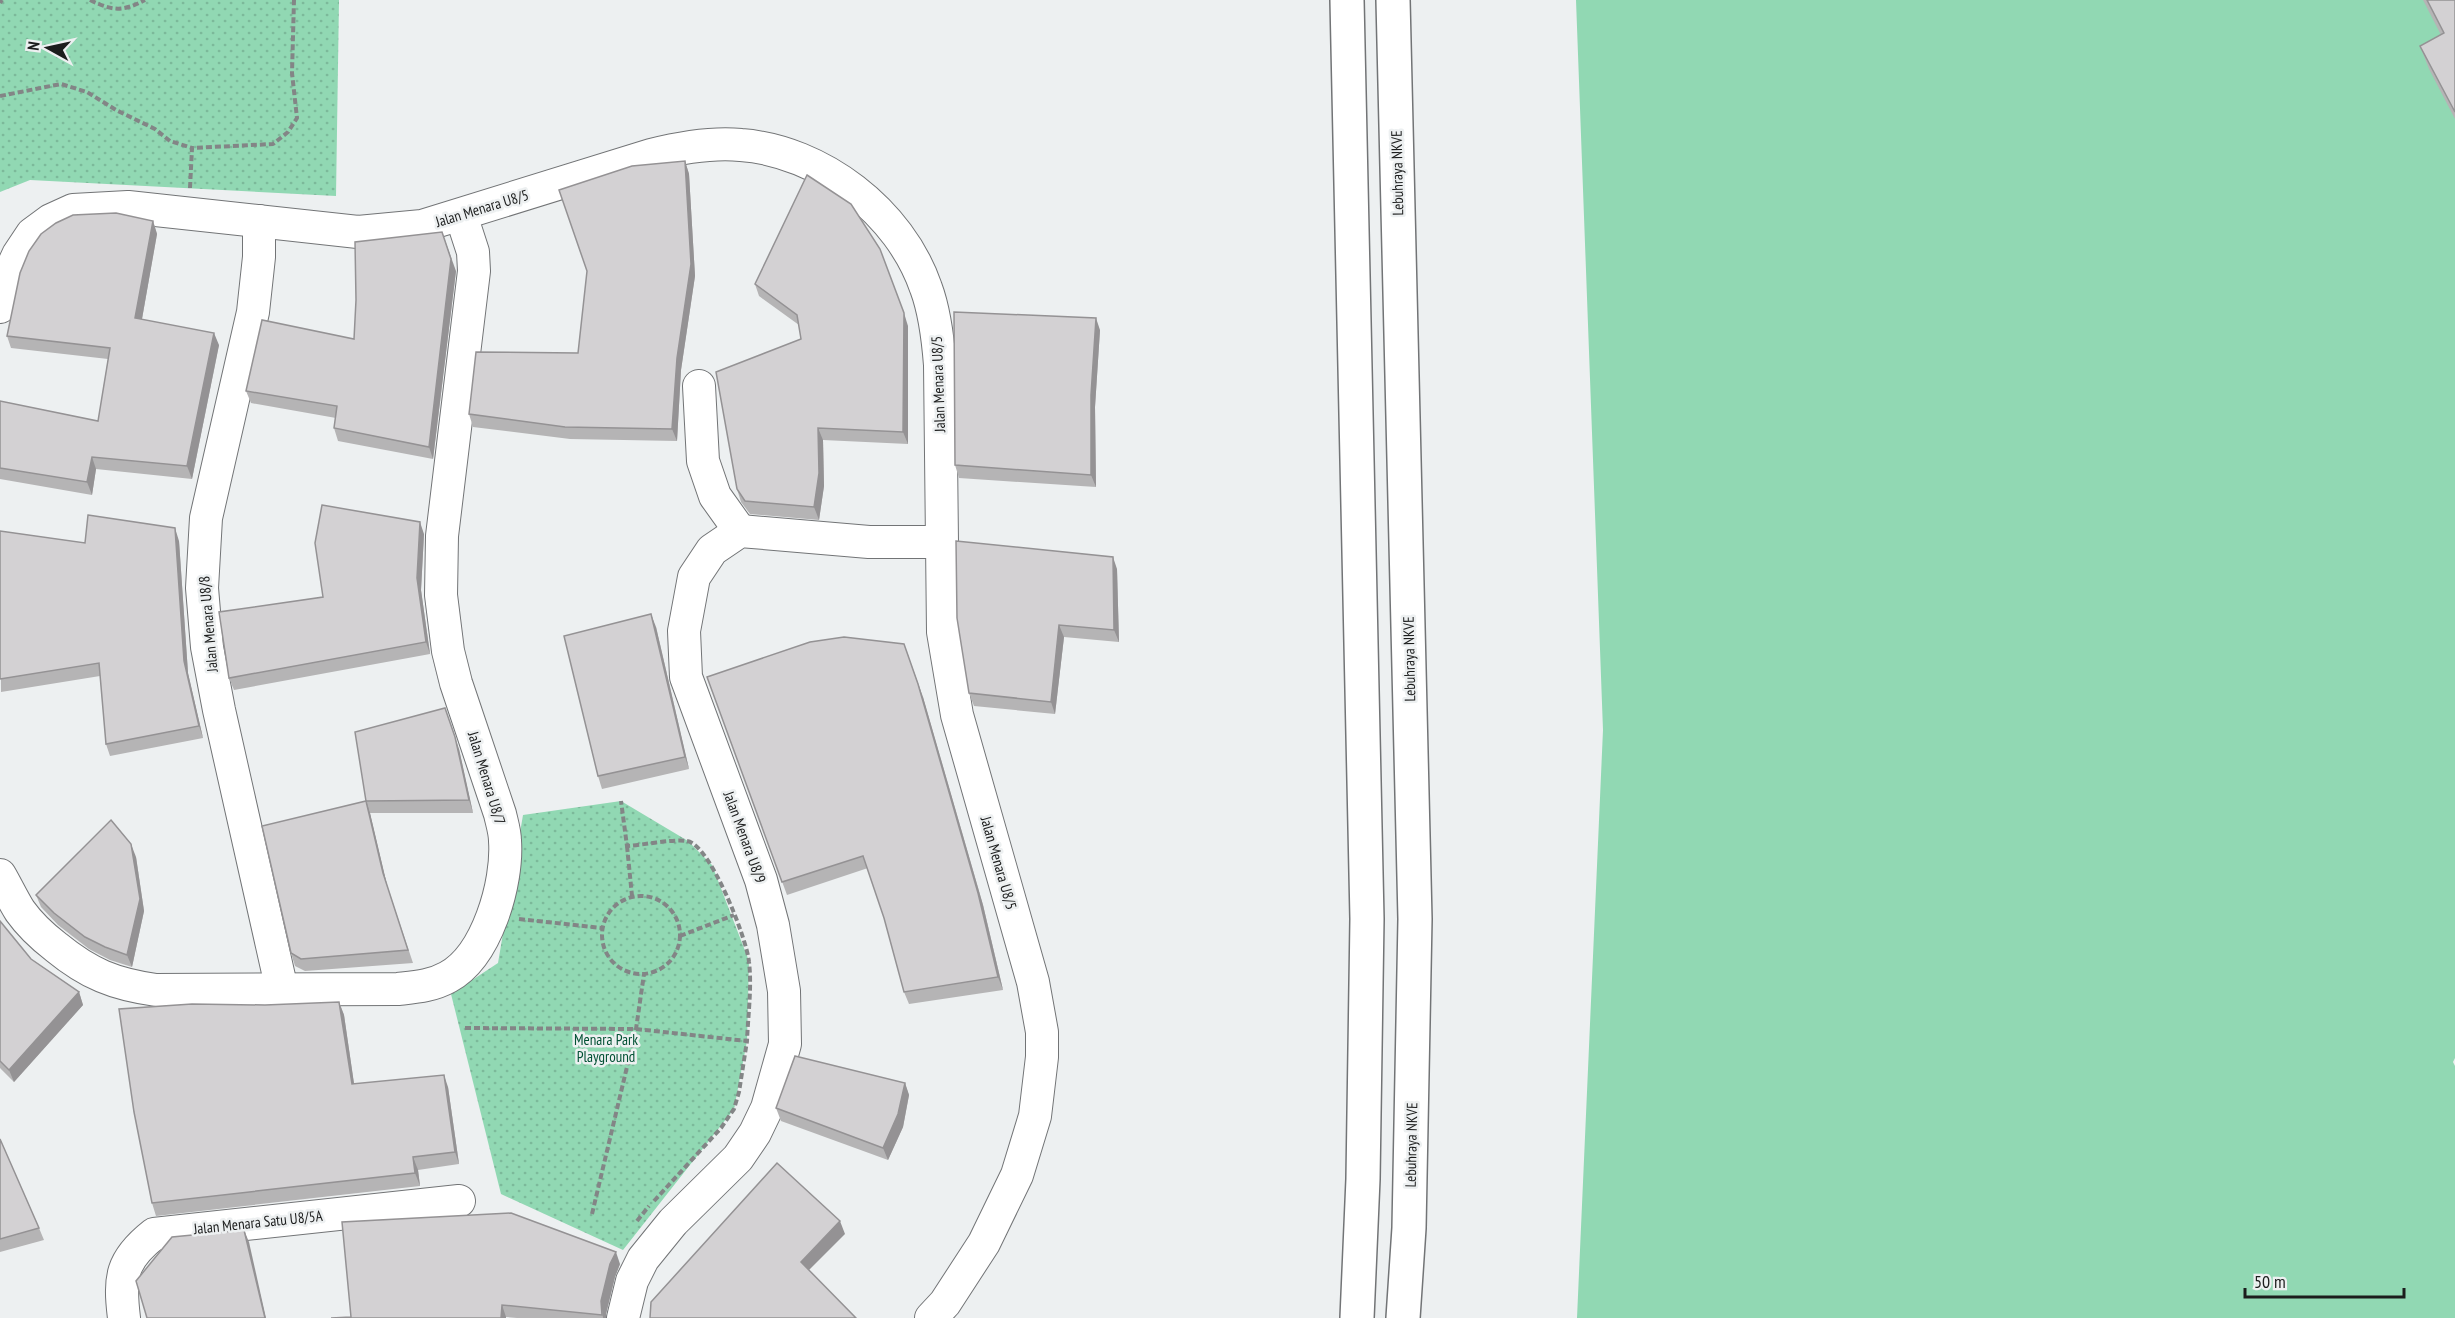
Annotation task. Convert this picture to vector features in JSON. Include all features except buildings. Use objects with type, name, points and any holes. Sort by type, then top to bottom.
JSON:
[{"type":"highway","points":[[1347,0],[1367,919],[1363,1179],[1357,1318]]},
{"type":"highway","name":"Lebuhraya NKVE","points":[[1393,0],[1415,920],[1409,1228],[1403,1318]]},
{"type":"street","name":"Jalan Menara U8/5","points":[[0,307],[7,279],[18,255],[32,234],[51,220],[74,210],[128,207],[358,232],[422,226],[651,155],[682,147],[739,144],[770,149],[798,158],[830,174],[877,211],[898,236],[915,262],[927,289],[938,337],[943,632],[957,715],[1033,982],[1042,1032],[1035,1116],[1017,1175],[947,1313]]},
{"type":"street","name":"Jalan Menara U8/7","points":[[0,875],[20,912],[39,934],[79,966],[102,978],[127,986],[156,990],[398,989],[427,986],[450,976],[467,961],[482,940],[493,916],[505,865],[506,840],[500,814],[448,651],[441,595],[442,536],[474,271],[473,252],[461,215]]},
{"type":"street","name":"Jalan Menara U8/8","points":[[259,221],[253,312],[206,518],[202,588],[207,647],[219,711],[282,990]]},
{"type":"street","points":[[699,386],[703,461],[715,496],[740,531],[868,542],[940,542]]},
{"type":"street","name":"Jalan Menara U8/9","points":[[623,1318],[632,1281],[643,1259],[673,1222],[738,1158],[755,1133],[766,1108],[785,1044],[784,992],[773,925],[761,880],[686,677],[684,631],[694,577],[712,550],[740,531]]},
{"type":"street","name":"Jalan Menara Satu U8/5A","points":[[124,1318],[122,1298],[127,1261],[138,1247],[154,1234],[459,1201]]},
{"type":"path","points":[[90,0],[106,8],[123,10],[145,0]]},
{"type":"path","points":[[0,96],[61,84],[87,93],[116,111],[155,129],[170,141],[192,148],[273,144],[288,132],[297,118],[292,73],[294,0]]},
{"type":"path","points":[[188,214],[192,148]]},
{"type":"path","points":[[621,801],[632,896]]},
{"type":"path","points":[[627,846],[688,841],[701,849],[712,865],[734,915],[749,961],[747,1041],[734,1109],[721,1128],[633,1227]]},
{"type":"path","points":[[642,895],[662,901],[675,916],[680,936],[669,962],[653,972],[644,974],[624,970],[608,957],[603,948],[602,928],[612,907],[632,896],[642,895]]},
{"type":"path","points":[[680,936],[734,915]]},
{"type":"path","points":[[493,916],[602,928]]},
{"type":"path","points":[[592,1214],[636,1029],[644,974]]},
{"type":"path","points":[[465,1028],[636,1029],[747,1041]]},
{"type":"green space","points":[[0,0],[339,0],[336,196],[30,180],[0,192]]},
{"type":"green space","points":[[1576,0],[2455,0],[2455,1058],[2453,1062],[2455,1066],[2455,1318],[1577,1318],[1603,730]]},
{"type":"green space","name":"Menara Park Playground","points":[[621,801],[688,841],[712,865],[749,961],[747,1041],[734,1109],[623,1250],[501,1194],[451,994],[498,963],[523,815]]}]
